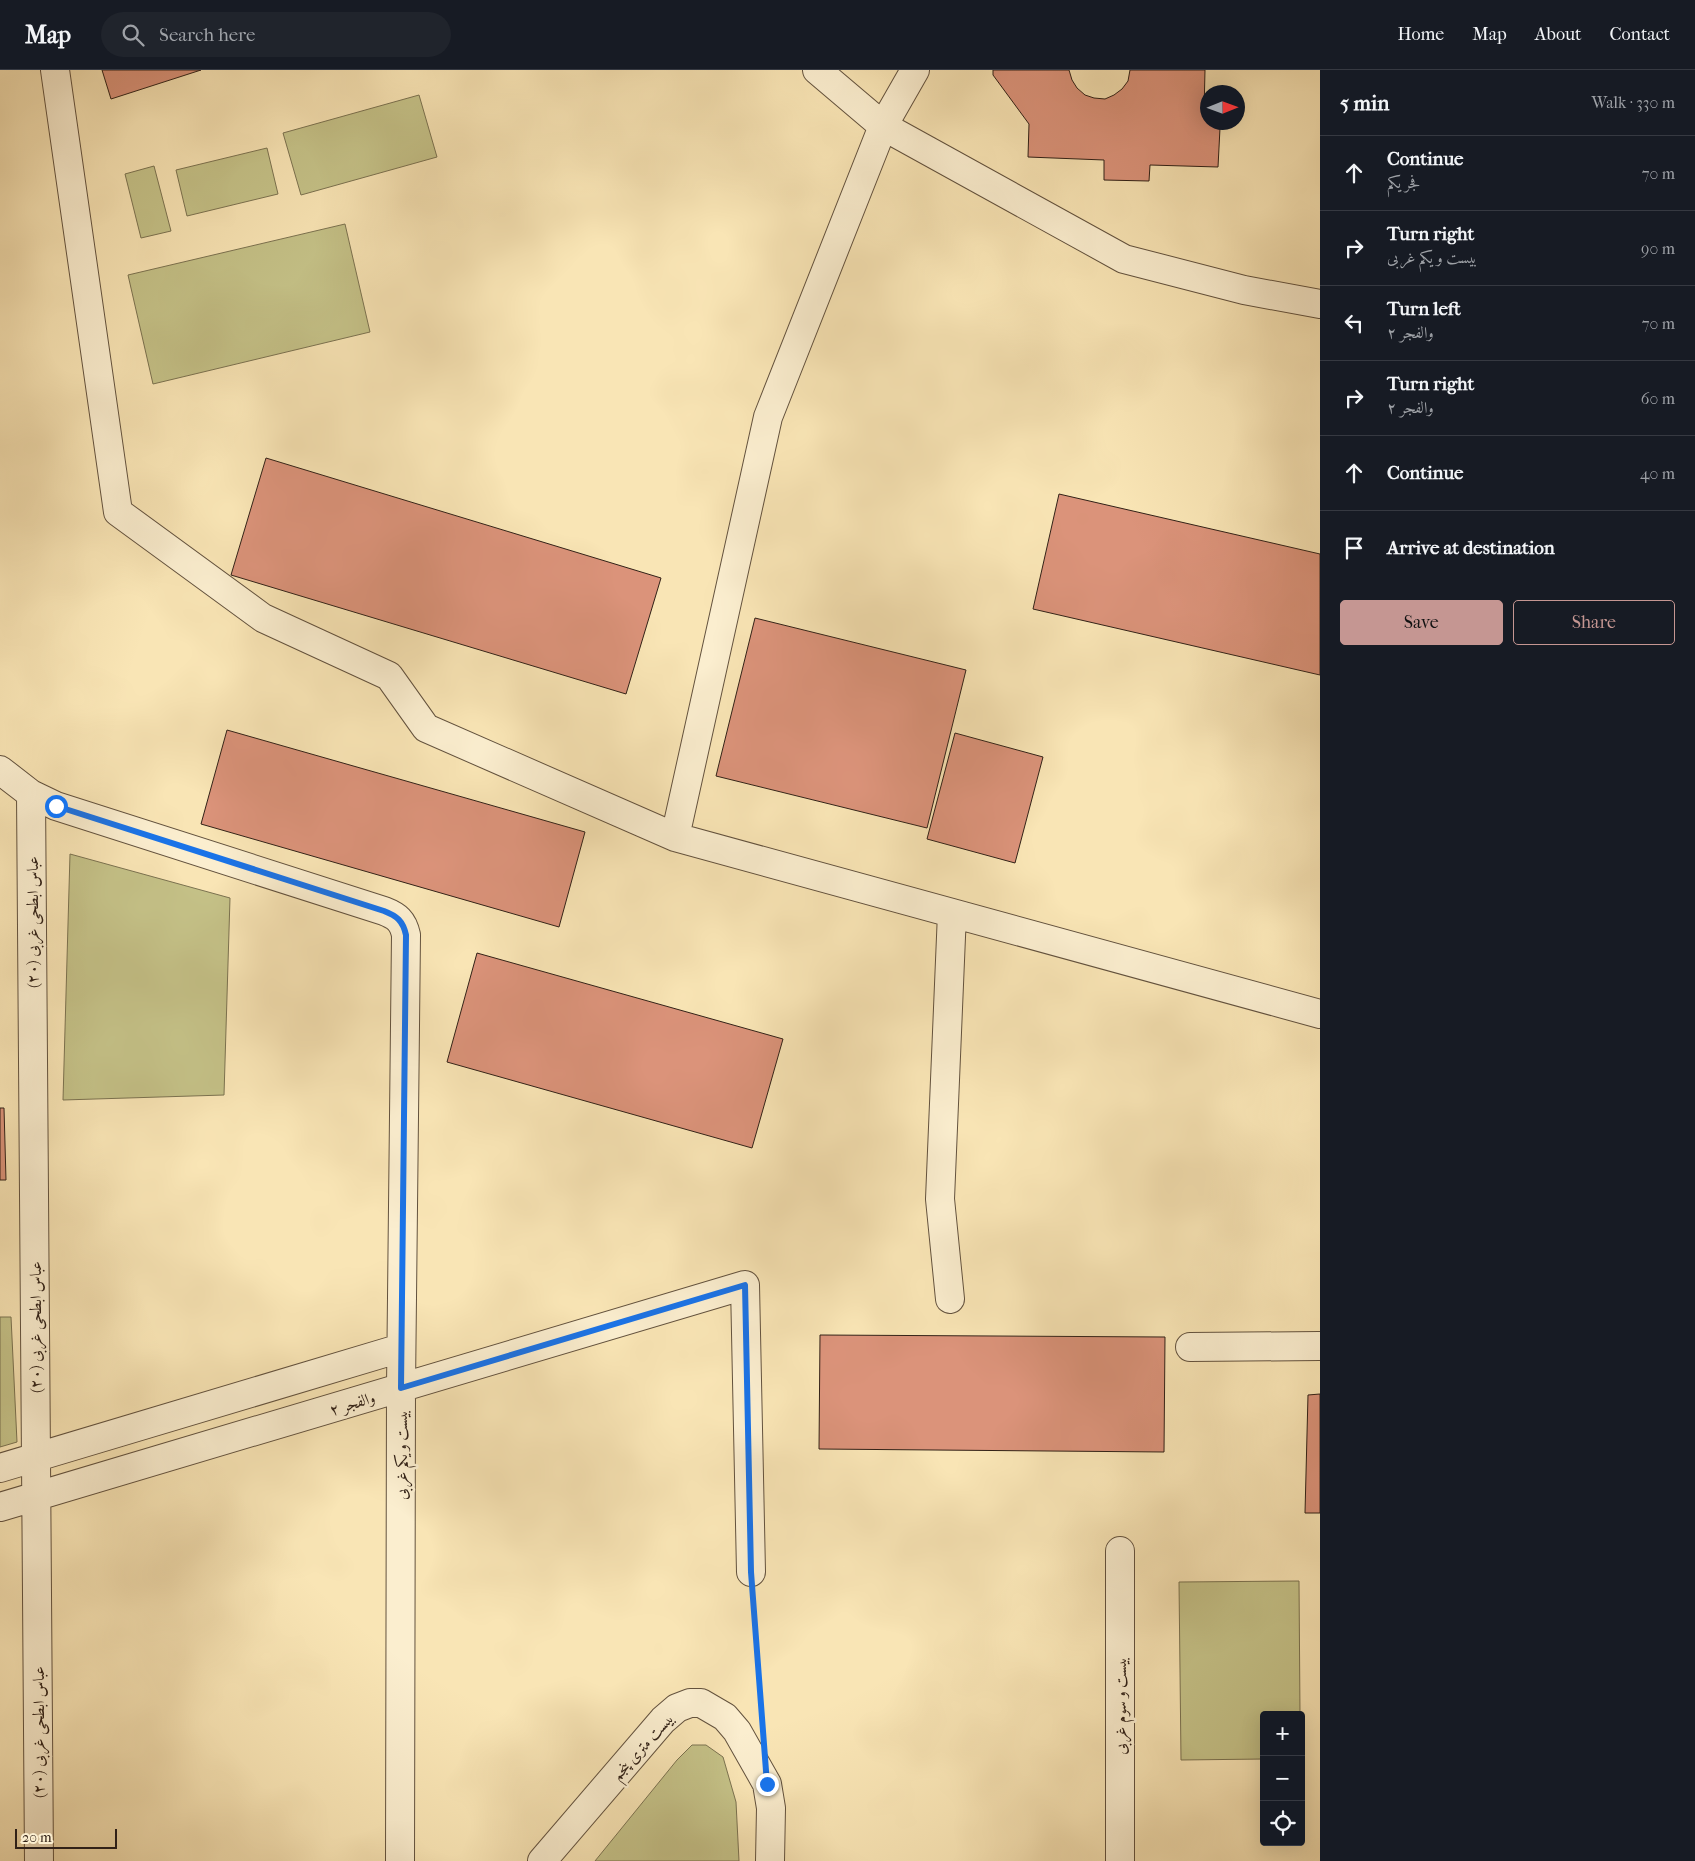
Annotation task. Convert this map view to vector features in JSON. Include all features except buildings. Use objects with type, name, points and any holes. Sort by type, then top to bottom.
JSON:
[{"type":"street","points":[[55,70],[118,512],[263,618],[389,676],[426,728],[675,837],[1320,1014]]},
{"type":"street","points":[[817,70],[883,126],[1124,259],[1244,290],[1320,304]]},
{"type":"street","points":[[675,837],[768,417],[883,126],[915,70]]},
{"type":"street","name":"بیست و یکم غربی","points":[[0,770],[31,794],[56,806],[384,911],[399,918],[404,924],[406,935],[401,1348],[400,1861]]},
{"type":"street","name":"عباس ابطحی غربی (۲۰)","points":[[31,794],[38,1861]]},
{"type":"street","points":[[950,1299],[940,1199],[952,913]]},
{"type":"street","name":"والفجر ۲","points":[[0,1507],[745,1285],[751,1572]]},
{"type":"street","points":[[1190,1348],[1320,1346]]},
{"type":"street","points":[[0,1468],[401,1348]]},
{"type":"street","name":"بیست و سوم غربی","points":[[1120,1551],[1120,1861]]},
{"type":"street","name":"بیست متری پنجم","points":[[542,1861],[663,1720],[677,1708],[690,1703],[701,1703],[725,1717],[738,1731],[767,1784],[771,1808],[770,1861]]},
{"type":"path","points":[[751,1572],[762,1716]]},
{"type":"shaded area","points":[[419,95],[437,157],[301,195],[283,133]]},
{"type":"shaded area","points":[[267,148],[278,194],[187,216],[176,170]]},
{"type":"shaded area","points":[[154,166],[171,231],[141,238],[125,174]]},
{"type":"shaded area","points":[[345,224],[370,332],[153,384],[128,275]]},
{"type":"shaded area","points":[[70,854],[230,898],[224,1095],[63,1100]]},
{"type":"shaded area","points":[[0,1317],[11,1317],[17,1442],[0,1447]]},
{"type":"shaded area","points":[[1299,1581],[1300,1711],[1260,1711],[1260,1759],[1181,1760],[1179,1582]]},
{"type":"shaded area","points":[[692,1745],[706,1745],[723,1757],[736,1802],[739,1861],[595,1861],[677,1760]]},
{"type":"route","points":[[56,806],[391,913],[404,924],[406,935],[401,1388],[745,1285],[751,1572],[767,1784]]}]
